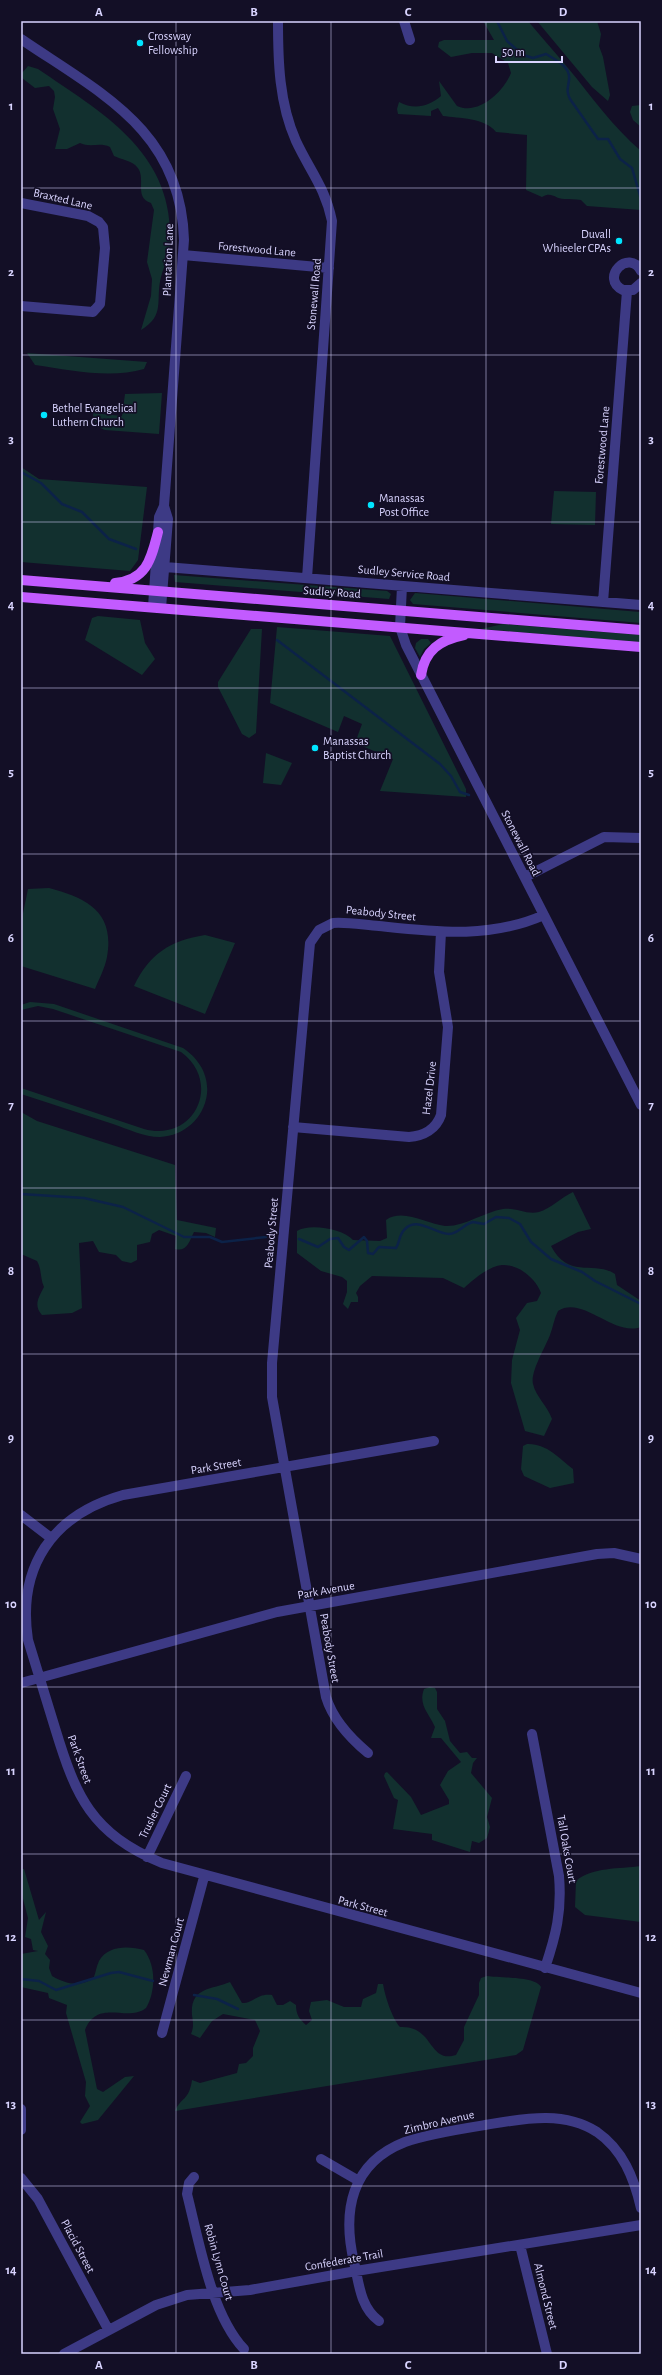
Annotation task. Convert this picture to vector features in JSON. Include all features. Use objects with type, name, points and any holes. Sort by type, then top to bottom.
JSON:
[{"type":"main road","points":[[98,586],[125,582],[140,576],[149,560],[158,532]]},
{"type":"main road","name":"Sudley Road","points":[[21,580],[641,630]]},
{"type":"main road","points":[[21,597],[641,647]]},
{"type":"main road","points":[[421,675],[425,658],[433,648],[457,636],[473,633]]},
{"type":"street","name":"Stonewall Road","points":[[278,21],[280,74],[288,122],[305,158],[324,192],[329,206],[332,236],[307,578]]},
{"type":"street","points":[[404,21],[410,40]]},
{"type":"street","name":"Plantation Lane","points":[[21,39],[115,104],[147,134],[159,150],[174,183],[183,225],[183,255],[164,506],[159,517],[157,607]]},
{"type":"street","name":"Braxted Lane","points":[[21,203],[88,216],[99,222],[105,234],[100,304],[97,309],[88,313],[21,306]]},
{"type":"street","name":"Forestwood Lane","points":[[183,255],[329,268]]},
{"type":"street","points":[[641,271],[635,264],[627,262],[620,265],[615,270],[614,279],[617,286],[627,291],[636,288],[641,283]]},
{"type":"street","name":"Forestwood Lane","points":[[603,602],[627,291]]},
{"type":"street","name":"Plantation Lane","points":[[158,591],[165,568],[168,519],[164,506]]},
{"type":"street","name":"Sudley Service Road","points":[[165,568],[641,605]]},
{"type":"street","name":"Stonewall Road","points":[[402,586],[399,610],[400,627],[406,645],[641,1105]]},
{"type":"street","points":[[525,877],[604,837],[641,838]]},
{"type":"street","name":"Peabody Street","points":[[368,1753],[343,1728],[329,1707],[284,1467],[271,1382],[310,943],[313,936],[326,925],[340,922],[441,932],[479,933],[499,930],[544,915]]},
{"type":"street","name":"Hazel Drive","points":[[293,1127],[409,1137],[428,1132],[438,1122],[441,1115],[448,1027],[439,972],[441,932]]},
{"type":"street","name":"Park Street","points":[[434,1441],[110,1498],[71,1518],[51,1538],[35,1564],[28,1585],[25,1608],[28,1640],[69,1774],[84,1804],[111,1834],[147,1857],[204,1877],[641,1993]]},
{"type":"street","points":[[21,1515],[51,1538]]},
{"type":"street","name":"Park Avenue","points":[[21,1684],[167,1641],[277,1612],[597,1554],[614,1553],[641,1559]]},
{"type":"street","name":"Tall Oaks Court","points":[[532,1734],[559,1874],[561,1895],[558,1928],[545,1968]]},
{"type":"street","name":"Trusler Court","points":[[147,1857],[186,1776]]},
{"type":"street","name":"Newman Court","points":[[162,2033],[204,1877]]},
{"type":"street","points":[[21,2109],[21,2130]]},
{"type":"street","name":"Zimbro Avenue","points":[[379,2321],[372,2317],[363,2301],[348,2240],[349,2206],[359,2181],[382,2155],[406,2142],[532,2118],[560,2119],[586,2126],[614,2147],[630,2172],[641,2208]]},
{"type":"street","points":[[321,2160],[359,2181]]},
{"type":"street","name":"Robin Lynn Court","points":[[194,2177],[189,2183],[187,2194],[214,2292],[227,2328],[244,2349]]},
{"type":"street","name":"Placid Street","points":[[21,2178],[38,2199],[108,2329]]},
{"type":"street","name":"Confederate Trail","points":[[64,2354],[108,2329],[165,2301],[187,2295],[250,2290],[356,2271],[641,2225]]},
{"type":"street","name":"Almond Street","points":[[520,2245],[547,2354]]},
{"type":"green space","points":[[483,21],[528,21],[611,121],[641,151],[641,210],[587,206],[581,200],[561,199],[551,195],[545,195],[542,197],[526,190],[527,135],[496,132],[491,127],[479,121],[443,116],[438,108],[431,111],[431,116],[398,114],[397,109],[399,102],[415,107],[431,103],[441,96],[439,81],[457,106],[465,108],[474,108],[482,105],[497,94],[508,80],[511,73],[508,63],[492,53],[472,53],[451,57],[438,47],[439,42],[444,40],[494,40]]},
{"type":"green space","points":[[537,21],[597,21],[601,34],[599,46],[603,57],[610,95],[608,101],[592,87]]},
{"type":"green space","points":[[28,66],[38,69],[110,120],[131,139],[148,161],[161,185],[168,213],[170,249],[159,285],[157,313],[154,319],[141,330],[151,296],[152,279],[147,262],[154,210],[151,203],[146,200],[141,192],[140,171],[133,163],[114,156],[110,147],[80,143],[67,149],[55,149],[60,129],[53,109],[55,97],[54,91],[49,86],[35,88],[22,78],[22,73]]},
{"type":"green space","points":[[641,105],[641,127],[633,120],[630,112],[632,106]]},
{"type":"green space","points":[[27,353],[147,362],[144,369],[131,372],[90,373],[35,365]]},
{"type":"green space","points":[[162,393],[159,434],[105,430],[98,425],[94,419],[93,413],[122,416],[125,394]]},
{"type":"green space","points":[[21,467],[39,479],[147,487],[138,560],[130,571],[21,562]]},
{"type":"green space","points":[[554,491],[596,492],[595,525],[551,524]]},
{"type":"green space","points":[[174,575],[387,591],[391,594],[389,599],[175,582]]},
{"type":"green space","points":[[415,593],[640,612],[641,623],[413,604],[410,600]]},
{"type":"green space","points":[[98,616],[140,620],[145,643],[155,659],[142,675],[85,640],[92,618]]},
{"type":"green space","points":[[503,624],[641,635],[641,642],[481,629]]},
{"type":"green space","points":[[277,627],[390,636],[466,789],[466,797],[380,791],[393,759],[355,743],[362,724],[344,716],[338,732],[270,703]]},
{"type":"green space","points":[[251,629],[262,629],[256,733],[249,738],[242,734],[218,687],[218,682]]},
{"type":"green space","points":[[421,639],[428,639],[431,643],[424,649],[420,657],[415,648],[416,643]]},
{"type":"green space","points":[[266,753],[292,763],[281,785],[263,783]]},
{"type":"green space","points":[[49,888],[63,892],[86,902],[95,909],[102,918],[107,929],[107,957],[95,989],[21,966],[21,923],[28,889]]},
{"type":"green space","points":[[205,935],[235,943],[205,1014],[134,986],[147,965],[162,950],[181,941]]},
{"type":"green space","points":[[30,1002],[54,1004],[183,1048],[198,1062],[204,1073],[207,1094],[202,1111],[185,1129],[169,1136],[154,1137],[21,1094],[21,1088],[144,1129],[162,1131],[177,1127],[189,1119],[197,1107],[201,1094],[200,1079],[194,1065],[181,1052],[53,1009],[38,1006],[21,1010],[21,1005]]},
{"type":"green space","points":[[21,1112],[37,1121],[175,1165],[177,1220],[216,1228],[215,1237],[206,1233],[194,1232],[185,1248],[179,1250],[175,1249],[176,1236],[159,1230],[152,1234],[150,1242],[137,1245],[137,1260],[131,1263],[122,1261],[116,1255],[99,1252],[93,1241],[79,1243],[82,1308],[72,1313],[42,1315],[37,1304],[44,1287],[39,1264],[37,1261],[21,1254]]},
{"type":"green space","points":[[573,1192],[591,1229],[578,1232],[551,1246],[558,1256],[566,1263],[582,1268],[599,1268],[615,1274],[617,1285],[641,1301],[641,1327],[630,1329],[620,1326],[578,1308],[568,1308],[558,1311],[550,1335],[536,1366],[533,1379],[534,1389],[552,1419],[544,1436],[525,1431],[511,1383],[512,1360],[520,1330],[516,1318],[527,1303],[537,1301],[541,1293],[539,1288],[526,1273],[508,1265],[497,1266],[482,1274],[464,1288],[443,1278],[372,1276],[360,1286],[356,1293],[358,1302],[351,1302],[348,1309],[343,1304],[347,1292],[347,1281],[342,1277],[321,1271],[297,1253],[297,1231],[310,1227],[334,1230],[348,1236],[353,1240],[380,1241],[387,1238],[386,1220],[393,1217],[407,1216],[438,1225],[452,1226],[503,1209],[512,1209],[530,1213],[539,1212]]},
{"type":"green space","points":[[527,1444],[540,1446],[563,1460],[573,1469],[574,1483],[550,1488],[524,1476],[521,1469],[523,1446]]},
{"type":"green space","points":[[430,1687],[435,1688],[437,1692],[437,1709],[445,1721],[450,1741],[460,1753],[467,1752],[472,1758],[477,1758],[473,1763],[471,1773],[492,1798],[487,1817],[490,1827],[487,1838],[479,1843],[472,1841],[470,1852],[432,1840],[432,1834],[393,1829],[398,1800],[394,1798],[384,1776],[385,1773],[387,1772],[411,1797],[421,1815],[449,1804],[449,1800],[440,1785],[448,1771],[461,1762],[441,1738],[431,1738],[435,1727],[425,1709],[422,1700],[424,1689]]},
{"type":"green space","points":[[641,1866],[641,1922],[585,1915],[575,1907],[576,1881],[582,1876],[606,1869]]},
{"type":"green space","points":[[21,1869],[24,1869],[39,1920],[46,1912],[41,1932],[48,1946],[45,1954],[50,1960],[49,1968],[52,1976],[72,1984],[82,1983],[93,1979],[98,1963],[103,1956],[113,1949],[119,1948],[144,1950],[151,1963],[153,1970],[153,1986],[152,1994],[146,2008],[138,2012],[105,2013],[97,2015],[91,2020],[85,2030],[97,2089],[103,2092],[125,2077],[134,2076],[98,2120],[82,2124],[80,2122],[90,2106],[85,2096],[86,2082],[66,2013],[67,2005],[49,1998],[48,1993],[21,1987],[21,1954],[38,1951],[33,1950],[31,1939],[25,1937],[28,1918],[22,1895]]},
{"type":"green space","points":[[487,1976],[525,1979],[538,1983],[541,1987],[523,2050],[516,2055],[175,2111],[189,2092],[192,2080],[200,2083],[237,2073],[239,2064],[246,2063],[253,2056],[253,2048],[260,2031],[255,2020],[223,2014],[212,2021],[200,2038],[191,2034],[193,2027],[192,2006],[194,1999],[203,1991],[230,1982],[242,2003],[246,2003],[263,1995],[272,1995],[277,2005],[283,2005],[290,2001],[296,2005],[298,2016],[306,2025],[312,2020],[309,2011],[311,2002],[327,2000],[344,2007],[361,2007],[363,1999],[376,1993],[378,1984],[383,1984],[389,2007],[400,2027],[411,2028],[419,2032],[435,2050],[440,2054],[447,2056],[456,2055],[464,2040],[464,2027],[479,1995],[479,1983],[481,1978]]},
{"type":"waterway","points":[[497,21],[507,41],[523,55],[533,58],[546,54],[562,64],[568,71],[568,92],[570,99],[598,139],[608,139],[620,159],[632,168],[641,199]]},
{"type":"waterway","points":[[21,472],[41,483],[62,504],[82,512],[109,539],[136,549]]},
{"type":"waterway","points":[[277,640],[440,764],[451,776],[460,792],[469,795]]},
{"type":"waterway","points":[[21,1194],[84,1198],[123,1207],[184,1237],[210,1237],[222,1242],[266,1237]]},
{"type":"waterway","points":[[299,1239],[318,1247],[330,1239],[338,1238],[344,1247],[349,1250],[364,1237],[367,1241],[368,1253],[373,1254],[379,1247],[396,1248],[402,1233],[410,1225],[421,1225],[444,1233],[452,1234],[473,1222],[484,1224],[496,1217],[509,1218],[520,1224],[531,1242],[551,1259],[582,1272],[595,1281],[641,1304]]},
{"type":"waterway","points":[[21,1979],[39,1981],[56,1990],[111,1973],[119,1972],[153,1981]]},
{"type":"waterway","points":[[194,1995],[217,1999],[238,2009]]},
{"type":"place","name":"Crossway Fellowship","points":[[140,43]]},
{"type":"place","name":"Duvall Whieeler CPAs","points":[[619,241]]},
{"type":"place","name":"Bethel Evangelical Luthern Church","points":[[44,415]]},
{"type":"place","name":"Manassas Post Office","points":[[371,505]]},
{"type":"place","name":"Manassas Baptist Church","points":[[315,748]]}]
